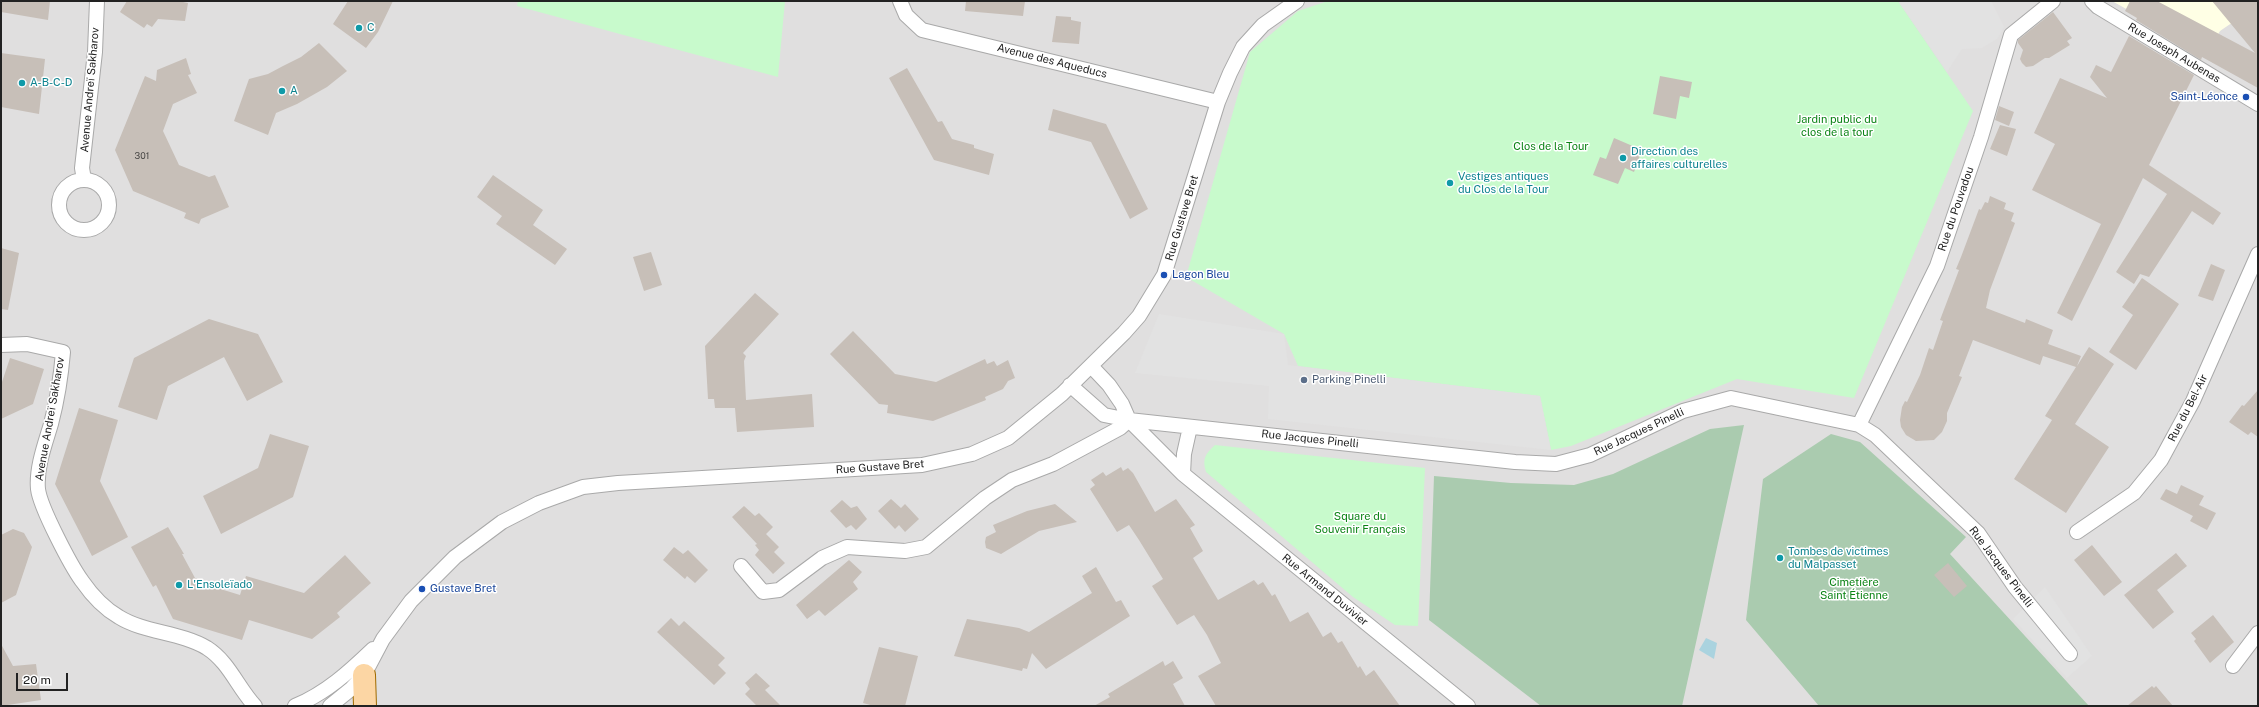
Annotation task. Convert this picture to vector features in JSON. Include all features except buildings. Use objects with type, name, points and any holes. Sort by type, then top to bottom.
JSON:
[{"type":"main road","points":[[364,675],[365,706]]},
{"type":"street","name":"Avenue Andreï Sakharov","points":[[84,180],[82,168],[95,52],[97,1]]},
{"type":"street","name":"Avenue des Aqueducs","points":[[900,1],[906,16],[922,30],[1218,102]]},
{"type":"street","name":"Rue Gustave Bret","points":[[295,706],[316,697],[349,672],[383,638],[411,600],[455,557],[502,522],[539,503],[583,487],[618,482],[922,465],[972,454],[1008,438],[1091,366],[1139,316],[1164,275],[1218,102],[1243,47],[1264,25],[1297,1]]},
{"type":"street","name":"Rue du Pouvadou","points":[[1859,425],[1937,266],[1983,130],[2006,45],[2011,35],[2053,1]]},
{"type":"street","name":"Rue Joseph Aubenas","points":[[2092,1],[2098,7],[2258,104]]},
{"type":"street","name":"Rue du Bel-Air","points":[[2077,532],[2134,493],[2161,460],[2196,393],[2258,254]]},
{"type":"street","name":"Avenue Andreï Sakharov","points":[[1,345],[27,344],[63,352],[55,407],[40,463],[38,488],[41,504],[82,581],[100,602],[119,617],[195,642],[208,649],[237,680],[246,696],[255,706]]},
{"type":"street","points":[[741,566],[763,592],[779,590],[822,558],[847,547],[905,550],[926,547],[985,498],[1012,480],[1053,464],[1120,428],[1128,420],[1122,404],[1109,385],[1091,366]]},
{"type":"street","name":"Rue Jacques Pinelli","points":[[1070,385],[1104,415],[1128,420],[1190,428],[1515,462],[1556,464],[1590,455],[1683,410],[1731,398],[1859,425],[1875,436],[1978,533],[2015,587],[2070,654]]},
{"type":"street","name":"Rue Armand Duvivier","points":[[1128,420],[1183,474],[1468,706]]},
{"type":"street","points":[[1183,474],[1184,454],[1190,428]]},
{"type":"street","points":[[2232,666],[2258,633]]},
{"type":"street","name":"Rue Gustave Bret","points":[[330,706],[351,689],[364,675],[383,638]]},
{"type":"shaded area","points":[[1,1],[2258,1],[2258,706],[1,706]]},
{"type":"shaded area","points":[[1898,1],[1991,1],[2004,27],[1997,39],[1982,48],[1962,49],[1947,72]]},
{"type":"shaded area","points":[[2112,1],[2258,1],[2258,5],[2220,31],[2207,54]]},
{"type":"shaded area","name":"Parking Pinelli","points":[[1159,314],[1284,334],[1288,365],[1540,396],[1551,450],[1268,419],[1269,386],[1135,373]]},
{"type":"shaded area","points":[[2045,587],[2092,656],[2067,678],[2013,619]]},
{"type":"green space","points":[[518,1],[785,1],[778,77],[517,6]]},
{"type":"green space","points":[[1328,1],[1898,1],[1973,111],[1854,398],[1737,379],[1571,446],[1551,450],[1540,396],[1298,366],[1284,334],[1186,277],[1250,52],[1298,11]]},
{"type":"green space","points":[[1744,425],[1682,706],[1541,706],[1429,620],[1434,476],[1511,483],[1574,485],[1613,474],[1710,429]]},
{"type":"green space","name":"Cimetière Saint Étienne","points":[[1831,434],[1860,442],[1966,537],[1950,554],[2089,706],[1819,706],[1746,620],[1763,479]]},
{"type":"green space","name":"Square du Souvenir Français","points":[[1215,445],[1425,468],[1418,626],[1395,625],[1353,597],[1206,472],[1204,464],[1205,457]]},
{"type":"water","points":[[1706,638],[1717,643],[1714,659],[1699,650]]},
{"type":"place","name":"C","points":[[359,28]]},
{"type":"place","name":"A-B-C-D","points":[[22,83]]},
{"type":"place","name":"A","points":[[282,91]]},
{"type":"place","name":"Saint-Léonce","points":[[2246,97]]},
{"type":"place","name":"Direction des affaires culturelles","points":[[1623,158]]},
{"type":"place","name":"Vestiges antiques du Clos de la Tour","points":[[1450,183]]},
{"type":"place","name":"Lagon Bleu","points":[[1164,275]]},
{"type":"place","name":"Parking Pinelli","points":[[1304,380]]},
{"type":"place","name":"Tombes de victimes du Malpasset","points":[[1780,558]]},
{"type":"place","name":"L'Ensoleïado","points":[[179,585]]},
{"type":"place","name":"Gustave Bret","points":[[422,589]]},
{"type":"park label","name":"Jardin public du clos de la tour","points":[[1837,126]]},
{"type":"park label","name":"Clos de la Tour","points":[[1551,147]]}]
